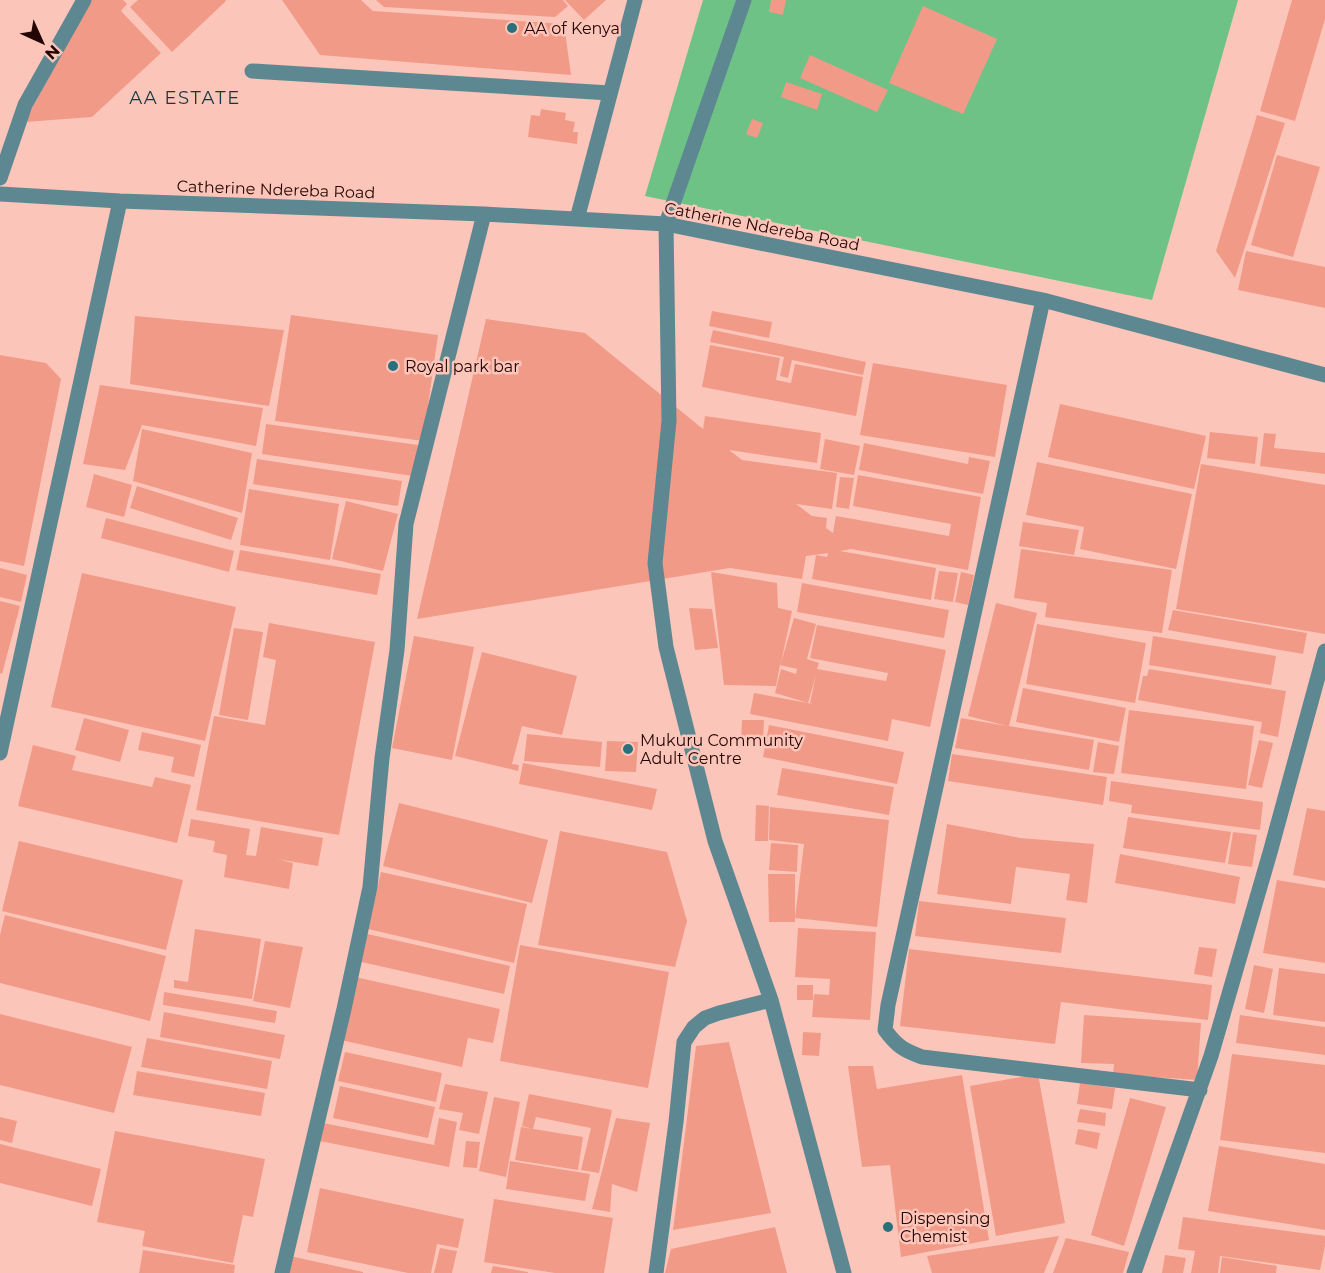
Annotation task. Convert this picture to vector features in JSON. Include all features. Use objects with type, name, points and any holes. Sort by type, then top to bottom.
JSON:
[{"type":"street","points":[[0,178],[25,105],[84,0]]},
{"type":"street","points":[[578,219],[635,0]]},
{"type":"street","points":[[744,0],[666,224],[669,421],[655,563],[666,647],[715,841],[771,1000],[844,1273]]},
{"type":"street","points":[[252,71],[610,93]]},
{"type":"street","name":"Catherine Ndereba Road","points":[[0,194],[666,224],[1042,300],[1325,375]]},
{"type":"street","points":[[0,753],[120,201]]},
{"type":"street","points":[[282,1273],[370,887],[382,758],[397,650],[406,525],[484,214]]},
{"type":"street","points":[[1042,300],[888,1005],[885,1030],[903,1049],[922,1057],[1200,1090]]},
{"type":"street","points":[[1134,1273],[1200,1090],[1271,849],[1325,651]]},
{"type":"street","points":[[656,1273],[684,1042],[694,1027],[705,1018],[771,1000]]},
{"type":"green space","points":[[703,0],[1238,0],[1152,300],[645,196]]},
{"type":"building","points":[[89,0],[123,0],[127,4],[121,11],[161,53],[92,117],[25,122]]},
{"type":"building","points":[[138,0],[226,1],[172,52],[130,7]]},
{"type":"building","points":[[282,0],[361,0],[373,11],[564,24],[571,75],[320,55]]},
{"type":"building","points":[[376,0],[563,0],[568,6],[555,17],[384,7]]},
{"type":"building","points":[[565,0],[606,0],[584,20]]},
{"type":"building","points":[[771,0],[786,0],[783,15],[769,12]]},
{"type":"building","points":[[1292,0],[1325,0],[1325,19],[1295,121],[1260,111]]},
{"type":"building","points":[[923,6],[997,39],[963,114],[889,83]]},
{"type":"building","points":[[810,55],[888,90],[877,112],[800,78]]},
{"type":"building","points":[[786,82],[822,94],[817,110],[781,97]]},
{"type":"building","points":[[541,109],[566,113],[565,120],[575,122],[573,132],[578,132],[577,144],[528,137],[531,115],[540,116]]},
{"type":"building","points":[[1257,115],[1285,123],[1235,278],[1216,251]]},
{"type":"building","points":[[752,119],[763,123],[757,138],[746,134]]},
{"type":"building","points":[[1277,155],[1320,167],[1293,257],[1251,245]]},
{"type":"building","points":[[1246,251],[1325,267],[1325,308],[1238,290]]},
{"type":"building","points":[[712,311],[772,322],[769,338],[709,326]]},
{"type":"building","points":[[291,315],[438,335],[423,441],[275,421]]},
{"type":"building","points":[[135,316],[284,330],[269,406],[130,384]]},
{"type":"building","points":[[486,319],[585,333],[703,429],[705,416],[821,433],[817,463],[729,450],[742,460],[837,473],[832,509],[796,504],[812,516],[827,518],[826,528],[833,533],[836,516],[949,536],[951,524],[853,506],[858,475],[981,497],[968,570],[851,549],[840,551],[936,568],[931,600],[812,579],[816,555],[827,557],[828,553],[806,556],[802,579],[730,568],[417,619]]},
{"type":"building","points":[[713,330],[866,362],[863,375],[792,360],[788,378],[780,376],[784,357],[710,342]]},
{"type":"building","points":[[710,345],[780,358],[776,380],[791,383],[795,364],[863,377],[856,416],[702,387]]},
{"type":"building","points":[[0,355],[46,363],[61,379],[24,566],[0,561]]},
{"type":"building","points":[[873,363],[1007,385],[995,457],[860,435]]},
{"type":"building","points":[[100,385],[263,408],[256,446],[142,425],[125,470],[83,464]]},
{"type":"building","points":[[1060,404],[1206,436],[1194,489],[1048,457]]},
{"type":"building","points":[[266,424],[418,445],[413,476],[262,454]]},
{"type":"building","points":[[142,429],[252,453],[242,513],[133,481]]},
{"type":"building","points":[[1210,432],[1258,437],[1255,464],[1207,458]]},
{"type":"building","points":[[1264,433],[1276,434],[1274,448],[1325,453],[1325,474],[1260,466]]},
{"type":"building","points":[[825,439],[860,446],[854,475],[820,469]]},
{"type":"building","points":[[864,443],[968,464],[969,457],[990,461],[983,494],[859,470]]},
{"type":"building","points":[[257,459],[402,481],[398,506],[253,484]]},
{"type":"building","points":[[1037,462],[1192,494],[1176,569],[1080,549],[1084,527],[1026,515]]},
{"type":"building","points":[[1201,464],[1325,485],[1325,634],[1176,609]]},
{"type":"building","points":[[94,474],[132,485],[124,517],[86,507]]},
{"type":"building","points":[[840,477],[854,478],[849,509],[836,507]]},
{"type":"building","points":[[137,486],[238,518],[231,540],[130,508]]},
{"type":"building","points":[[249,489],[339,504],[330,560],[240,545]]},
{"type":"building","points":[[346,501],[398,514],[383,571],[332,559]]},
{"type":"building","points":[[106,518],[234,551],[229,572],[101,538]]},
{"type":"building","points":[[1023,522],[1079,530],[1074,555],[1019,546]]},
{"type":"building","points":[[1021,549],[1172,570],[1162,633],[1045,617],[1047,603],[1014,598]]},
{"type":"building","points":[[240,550],[381,574],[377,595],[236,570]]},
{"type":"building","points":[[0,568],[27,575],[21,602],[0,597]]},
{"type":"building","points":[[939,571],[958,573],[953,602],[934,599]]},
{"type":"building","points":[[711,572],[777,583],[778,608],[792,611],[781,663],[794,618],[816,624],[807,659],[819,663],[817,669],[886,681],[888,673],[810,658],[817,625],[946,650],[930,727],[892,719],[888,741],[750,714],[754,693],[813,704],[810,703],[816,675],[808,703],[775,693],[781,669],[796,674],[797,669],[780,665],[776,686],[724,685]]},
{"type":"building","points":[[961,572],[974,575],[968,605],[955,602]]},
{"type":"building","points":[[82,573],[236,607],[205,741],[51,707]]},
{"type":"building","points":[[802,583],[949,610],[944,638],[797,612]]},
{"type":"building","points":[[0,601],[20,606],[2,674],[0,673]]},
{"type":"building","points":[[996,603],[1037,613],[1009,726],[1094,740],[1089,770],[955,748],[961,718],[1007,726],[968,716]]},
{"type":"building","points":[[689,608],[712,609],[718,648],[695,650]]},
{"type":"building","points":[[1173,610],[1307,633],[1303,654],[1168,630]]},
{"type":"building","points":[[269,623],[375,642],[339,835],[196,810],[214,716],[265,725],[276,660],[263,657]]},
{"type":"building","points":[[1037,624],[1146,643],[1135,703],[1026,684]]},
{"type":"building","points":[[234,628],[263,632],[248,720],[219,715]]},
{"type":"building","points":[[414,636],[474,647],[452,760],[392,748]]},
{"type":"building","points":[[1153,636],[1276,656],[1271,685],[1149,665]]},
{"type":"building","points":[[482,652],[577,676],[562,735],[522,726],[512,764],[519,765],[518,771],[455,756]]},
{"type":"building","points":[[1149,669],[1286,691],[1278,737],[1260,733],[1262,722],[1138,700],[1143,676],[1147,676]]},
{"type":"building","points":[[1023,688],[1126,708],[1119,742],[1016,722]]},
{"type":"building","points":[[1129,710],[1254,726],[1246,789],[1121,773]]},
{"type":"building","points":[[84,718],[129,730],[120,762],[75,750]]},
{"type":"building","points":[[742,720],[764,720],[763,742],[741,742]]},
{"type":"building","points":[[769,725],[904,752],[897,784],[763,757]]},
{"type":"building","points":[[142,732],[201,745],[194,777],[171,772],[174,757],[138,750]]},
{"type":"building","points":[[527,734],[602,742],[600,767],[524,761]]},
{"type":"building","points":[[1259,740],[1273,743],[1262,788],[1248,785]]},
{"type":"building","points":[[607,741],[638,742],[636,772],[605,771]]},
{"type":"building","points":[[1098,742],[1119,746],[1114,774],[1093,772]]},
{"type":"building","points":[[33,745],[76,756],[72,770],[152,787],[155,777],[191,785],[177,843],[18,806]]},
{"type":"building","points":[[952,754],[1107,777],[1103,805],[948,781]]},
{"type":"building","points":[[523,763],[657,789],[652,810],[519,784]]},
{"type":"building","points":[[782,768],[894,787],[889,815],[777,795]]},
{"type":"building","points":[[1111,781],[1263,802],[1260,830],[1131,813],[1132,805],[1109,801]]},
{"type":"building","points":[[399,803],[548,840],[532,903],[383,866]]},
{"type":"building","points":[[756,805],[769,806],[768,841],[755,841]]},
{"type":"building","points":[[770,807],[889,820],[877,927],[795,918],[804,844],[769,840]]},
{"type":"building","points":[[1307,808],[1325,811],[1325,881],[1293,875]]},
{"type":"building","points":[[1128,817],[1231,832],[1225,863],[1123,848]]},
{"type":"building","points":[[191,819],[250,829],[246,855],[256,856],[261,827],[323,838],[318,866],[277,859],[293,863],[289,889],[224,877],[227,855],[213,852],[215,841],[188,836]]},
{"type":"building","points":[[947,824],[1020,838],[1094,844],[1087,903],[1066,900],[1070,874],[1016,867],[1011,904],[937,894]]},
{"type":"building","points":[[560,831],[667,852],[687,921],[675,967],[538,945]]},
{"type":"building","points":[[1233,832],[1257,835],[1252,867],[1228,864]]},
{"type":"building","points":[[19,841],[183,880],[166,950],[2,911]]},
{"type":"building","points":[[771,843],[798,845],[797,872],[769,870]]},
{"type":"building","points":[[1120,854],[1240,877],[1235,904],[1115,883]]},
{"type":"building","points":[[381,872],[527,904],[514,963],[368,929]]},
{"type":"building","points":[[768,874],[795,874],[795,922],[769,922]]},
{"type":"building","points":[[1277,880],[1325,888],[1325,963],[1263,953]]},
{"type":"building","points":[[919,901],[1066,918],[1061,953],[915,936]]},
{"type":"building","points":[[5,915],[166,956],[150,1021],[0,983],[0,935]]},
{"type":"building","points":[[798,928],[876,932],[870,1020],[812,1017],[814,994],[829,995],[830,979],[795,977]]},
{"type":"building","points":[[195,929],[261,939],[252,999],[174,988],[174,980],[188,982]]},
{"type":"building","points":[[363,933],[510,966],[504,994],[357,961]]},
{"type":"building","points":[[265,941],[303,947],[290,1008],[253,1001]]},
{"type":"building","points":[[520,945],[669,972],[648,1088],[500,1061]]},
{"type":"building","points":[[1199,947],[1217,949],[1212,977],[1194,974]]},
{"type":"building","points":[[909,949],[1212,985],[1208,1020],[1061,1002],[1055,1044],[900,1026]]},
{"type":"building","points":[[1254,965],[1273,969],[1264,1013],[1245,1009]]},
{"type":"building","points":[[1279,968],[1325,974],[1325,1022],[1273,1015]]},
{"type":"building","points":[[355,977],[500,1009],[493,1043],[468,1038],[462,1067],[341,1040]]},
{"type":"building","points":[[797,985],[813,985],[813,1000],[797,1000]]},
{"type":"building","points":[[164,992],[277,1011],[275,1023],[163,1005]]},
{"type":"building","points":[[164,1012],[285,1035],[280,1059],[160,1037]]},
{"type":"building","points":[[0,1014],[132,1047],[114,1113],[0,1085]]},
{"type":"building","points":[[1084,1015],[1201,1023],[1197,1080],[1113,1074],[1114,1064],[1081,1063]]},
{"type":"building","points":[[1240,1015],[1325,1027],[1325,1055],[1236,1043]]},
{"type":"building","points":[[803,1032],[821,1033],[819,1056],[802,1055]]},
{"type":"building","points":[[147,1038],[272,1061],[267,1089],[141,1067]]},
{"type":"building","points":[[729,1042],[771,1213],[673,1230],[696,1046]]},
{"type":"building","points":[[345,1052],[442,1073],[436,1102],[338,1081]]},
{"type":"building","points":[[1232,1054],[1325,1065],[1325,1153],[1220,1140]]},
{"type":"building","points":[[848,1066],[873,1066],[877,1089],[962,1075],[989,1240],[901,1257],[890,1165],[862,1167]]},
{"type":"building","points":[[137,1071],[265,1093],[261,1116],[133,1095]]},
{"type":"building","points":[[1038,1074],[1065,1223],[996,1236],[970,1086]]},
{"type":"building","points":[[1080,1083],[1115,1088],[1112,1109],[1077,1104]]},
{"type":"building","points":[[445,1084],[488,1092],[479,1134],[459,1130],[463,1113],[439,1109]]},
{"type":"building","points":[[340,1086],[435,1107],[428,1138],[333,1118]]},
{"type":"building","points":[[529,1094],[612,1110],[599,1173],[581,1170],[591,1128],[536,1117],[533,1129],[522,1126]]},
{"type":"building","points":[[494,1097],[520,1102],[506,1177],[479,1171]]},
{"type":"building","points":[[1130,1098],[1166,1107],[1124,1246],[1091,1235]]},
{"type":"building","points":[[1080,1109],[1106,1113],[1105,1126],[1077,1122]]},
{"type":"building","points":[[0,1117],[17,1121],[12,1143],[0,1140]]},
{"type":"building","points":[[439,1118],[457,1122],[449,1167],[320,1141],[323,1123],[434,1145]]},
{"type":"building","points":[[616,1118],[650,1123],[637,1192],[612,1184],[610,1212],[592,1209]]},
{"type":"building","points":[[521,1127],[583,1137],[578,1170],[515,1160]]},
{"type":"building","points":[[1078,1129],[1100,1133],[1097,1149],[1075,1144]]},
{"type":"building","points":[[115,1131],[265,1159],[253,1217],[243,1215],[233,1263],[142,1246],[145,1231],[97,1222]]},
{"type":"building","points":[[466,1141],[480,1142],[477,1168],[463,1167]]},
{"type":"building","points":[[0,1144],[101,1169],[92,1206],[0,1183]]},
{"type":"building","points":[[1219,1146],[1325,1164],[1325,1230],[1208,1211]]},
{"type":"building","points":[[510,1161],[590,1174],[585,1201],[506,1189]]},
{"type":"building","points":[[320,1188],[464,1219],[458,1248],[437,1244],[431,1273],[408,1273],[307,1252]]},
{"type":"building","points":[[494,1199],[613,1218],[604,1273],[555,1273],[484,1262]]},
{"type":"building","points":[[1183,1217],[1325,1236],[1320,1270],[1220,1256],[1218,1273],[1191,1273],[1195,1251],[1178,1249]]},
{"type":"building","points":[[775,1227],[787,1273],[665,1273],[671,1249]]},
{"type":"building","points":[[1059,1236],[1044,1273],[932,1273],[927,1256]]},
{"type":"building","points":[[1066,1238],[1129,1252],[1123,1273],[1053,1273]]},
{"type":"building","points":[[440,1248],[457,1251],[452,1273],[434,1273]]},
{"type":"building","points":[[143,1250],[235,1265],[234,1273],[139,1273]]},
{"type":"building","points":[[1165,1255],[1186,1258],[1183,1273],[1162,1273]]},
{"type":"building","points":[[290,1256],[363,1272],[363,1273],[286,1273]]},
{"type":"building","points":[[1222,1257],[1277,1266],[1276,1273],[1220,1273]]},
{"type":"building","points":[[493,1266],[528,1272],[528,1273],[491,1273]]},
{"type":"place","name":"AA of Kenya","points":[[512,28]]},
{"type":"place","name":"Royal park bar","points":[[393,366]]},
{"type":"place","name":"Mukuru Community Adult Centre","points":[[628,749]]},
{"type":"place","name":"Dispensing Chemist","points":[[888,1227]]},
{"type":"district","name":"AA ESTATE","points":[[185,98]]}]
